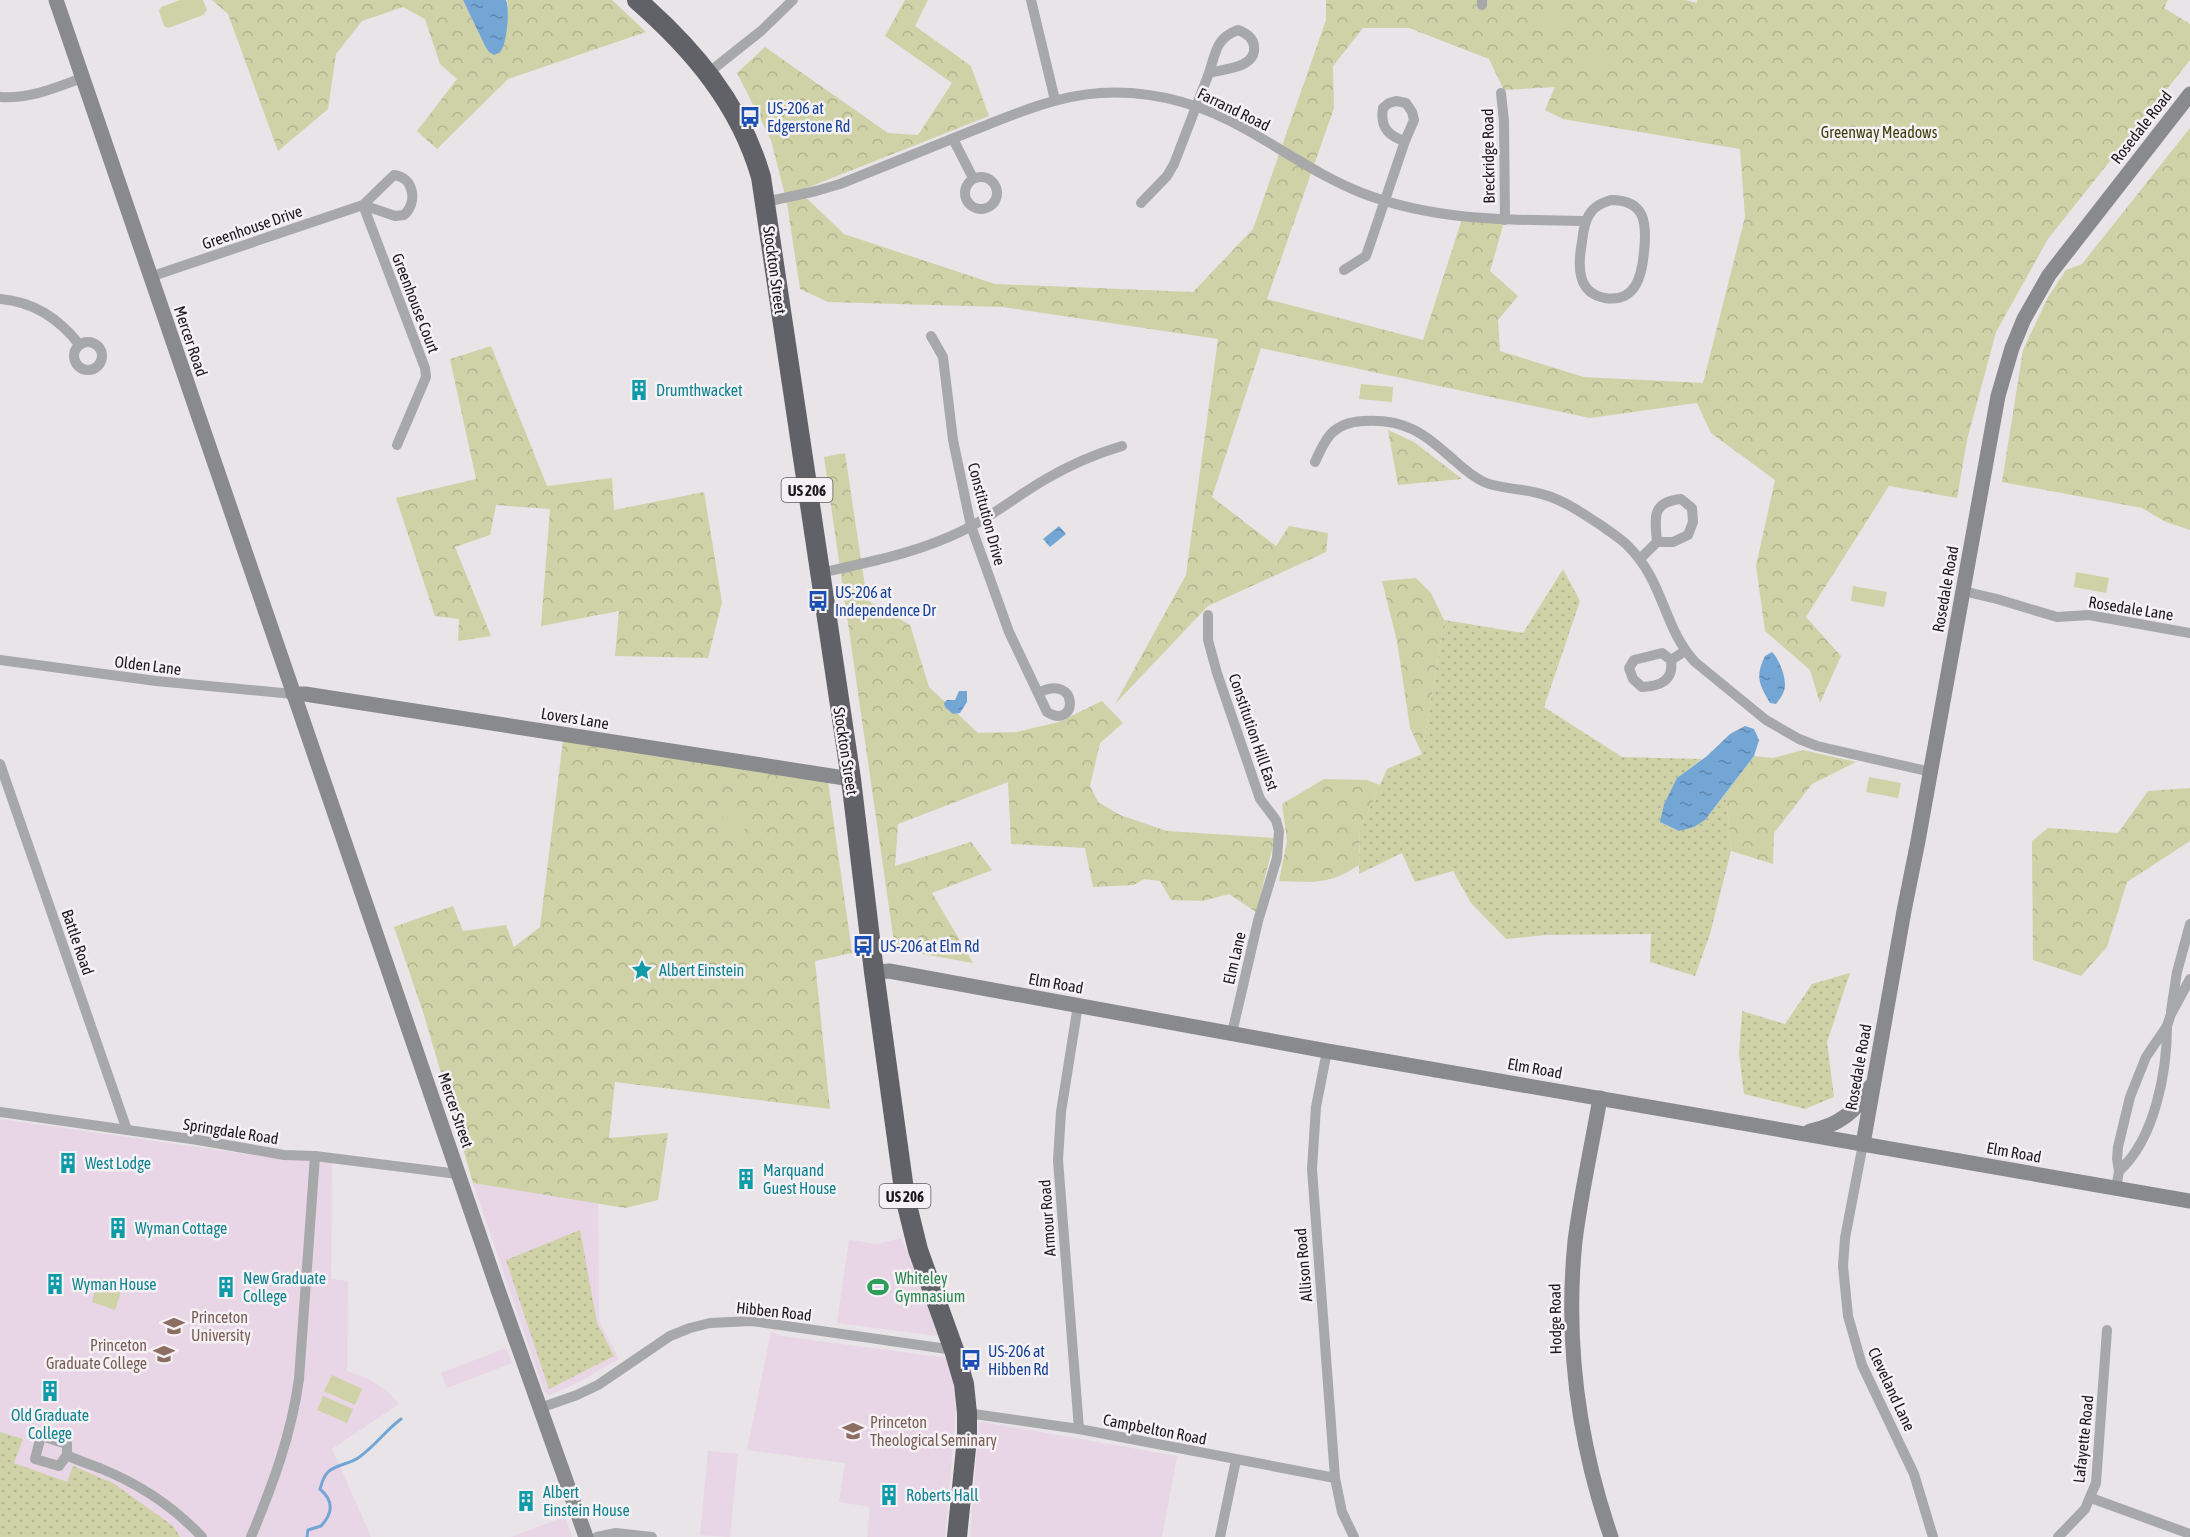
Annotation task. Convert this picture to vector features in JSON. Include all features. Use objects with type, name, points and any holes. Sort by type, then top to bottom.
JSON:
[{"type":"highway","name":"Stockton Street","points":[[636,0],[671,30],[708,74],[737,116],[747,135],[761,177],[851,778],[874,972],[911,1224],[964,1384],[967,1413],[957,1537]]},
{"type":"street","name":"Mercer Road","points":[[56,0],[293,694]]},
{"type":"street","points":[[1031,0],[1055,100]]},
{"type":"street","points":[[708,74],[761,31],[789,1]]},
{"type":"street","points":[[1141,203],[1167,176],[1174,164],[1218,43],[1227,34],[1238,30],[1248,34],[1255,45],[1253,57],[1245,65],[1209,73]]},
{"type":"street","points":[[0,97],[38,94],[82,78]]},
{"type":"street","name":"Farrand Road","points":[[765,202],[816,192],[840,184],[1055,100],[1088,94],[1119,92],[1165,97],[1196,106],[1246,129],[1337,182],[1385,201],[1440,214],[1505,220],[1586,221]]},
{"type":"street","name":"Breckridge Road","points":[[1501,93],[1504,121],[1505,220]]},
{"type":"street","name":"Rosedale Road","points":[[1863,1144],[1998,396],[2012,348],[2024,319],[2044,282],[2190,94]]},
{"type":"street","points":[[952,139],[973,178]]},
{"type":"street","points":[[1344,270],[1366,256],[1404,141]]},
{"type":"street","name":"Greenhouse Drive","points":[[150,277],[363,205],[394,175],[403,177],[410,184],[412,204],[404,216],[395,216],[363,205]]},
{"type":"street","points":[[1611,200],[1628,203],[1641,214],[1647,231],[1642,274],[1635,287],[1622,296],[1613,298],[1597,295],[1584,285],[1580,277],[1579,262],[1586,221],[1595,207],[1611,200]]},
{"type":"street","name":"Greenhouse Court","points":[[363,205],[425,368],[426,377],[397,445]]},
{"type":"street","points":[[0,298],[28,304],[42,311],[68,330],[79,344]]},
{"type":"street","name":"Constitution Drive","points":[[931,336],[943,357],[952,440],[971,526],[996,599],[1038,693]]},
{"type":"street","points":[[1316,462],[1325,439],[1336,428],[1355,422],[1381,420],[1406,425],[1427,437],[1474,477],[1503,488],[1530,491],[1569,504],[1623,541],[1640,558],[1658,588],[1672,628],[1685,651],[1695,662],[1766,720],[1799,739],[1817,746],[1930,772]]},
{"type":"street","points":[[820,573],[902,554],[947,538],[971,526],[1047,478],[1099,453],[1122,446]]},
{"type":"street","points":[[1640,558],[1657,542],[1673,542],[1688,535],[1693,522],[1692,508],[1681,499],[1670,500],[1659,507],[1656,513],[1657,542]]},
{"type":"street","name":"Rosedale Lane","points":[[1963,591],[2005,601],[2057,618],[2089,615],[2190,633]]},
{"type":"street","name":"Constitution Hill East","points":[[1208,615],[1208,640],[1217,673],[1260,799],[1276,820],[1279,831],[1277,858],[1267,890]]},
{"type":"street","points":[[1671,660],[1685,651]]},
{"type":"street","name":"Olden Lane","points":[[0,660],[156,681],[293,694]]},
{"type":"street","name":"Lovers Lane","points":[[293,694],[851,778]]},
{"type":"street","name":"Mercer Street","points":[[293,694],[586,1537]]},
{"type":"street","name":"Battle Road","points":[[0,764],[127,1130]]},
{"type":"street","name":"Elm Lane","points":[[1232,1033],[1267,890]]},
{"type":"street","points":[[2171,1014],[2177,972],[2190,924]]},
{"type":"street","name":"Elm Road","points":[[874,972],[889,971],[1327,1051],[2190,1201]]},
{"type":"street","points":[[2120,1171],[2117,1160],[2118,1147],[2130,1097],[2146,1057],[2167,1026],[2190,979]]},
{"type":"street","name":"Armour Road","points":[[1078,1005],[1061,1112],[1058,1160],[1079,1430]]},
{"type":"street","points":[[2116,1189],[2120,1171],[2136,1152],[2155,1106],[2166,1061],[2167,1026]]},
{"type":"street","name":"Allison Road","points":[[1327,1051],[1317,1107],[1312,1169],[1335,1478],[1342,1512],[1354,1537]]},
{"type":"street","points":[[1802,1132],[1829,1126],[1845,1118],[1863,1100],[1875,1076]]},
{"type":"street","name":"Hodge Road","points":[[1600,1098],[1575,1241],[1572,1342],[1584,1443],[1611,1537]]},
{"type":"street","name":"Springdale Road","points":[[0,1113],[284,1155],[315,1156],[458,1174]]},
{"type":"street","name":"Cleveland Lane","points":[[1863,1144],[1845,1238],[1843,1266],[1848,1316],[1862,1365],[1914,1474],[1933,1537]]},
{"type":"street","points":[[251,1537],[279,1467],[295,1407],[315,1156]]},
{"type":"street","name":"Hibben Road","points":[[540,1408],[598,1385],[670,1336],[710,1323],[752,1321],[954,1350]]},
{"type":"street","name":"Lafayette Road","points":[[2058,1537],[2078,1518],[2091,1498],[2097,1470],[2107,1330]]},
{"type":"street","name":"Campbelton Road","points":[[967,1413],[1079,1430],[1335,1478]]},
{"type":"street","points":[[66,1455],[111,1473],[153,1494],[169,1505],[202,1537]]},
{"type":"street","points":[[1220,1537],[1236,1460]]},
{"type":"street","points":[[2091,1498],[2190,1534]]},
{"type":"street","points":[[597,1537],[616,1533],[652,1537]]},
{"type":"shaded area","name":"Princeton University","points":[[0,1119],[281,1159],[332,1158],[331,1279],[348,1281],[347,1371],[368,1379],[386,1390],[399,1404],[332,1449],[371,1537],[0,1537]]},
{"type":"shaded area","points":[[473,1183],[598,1203],[599,1321],[619,1359],[577,1383],[549,1395],[544,1391]]},
{"type":"shaded area","points":[[902,1238],[938,1336],[837,1323],[849,1240],[877,1244]]},
{"type":"shaded area","name":"Princeton Theological Seminary","points":[[771,1332],[782,1336],[946,1358],[953,1380],[956,1412],[945,1537],[867,1537],[870,1507],[839,1502],[845,1463],[747,1450]]},
{"type":"shaded area","points":[[506,1348],[512,1363],[447,1388],[441,1373]]},
{"type":"shaded area","points":[[979,1423],[1177,1456],[1162,1537],[970,1537]]},
{"type":"shaded area","points":[[708,1451],[738,1454],[730,1537],[700,1535]]},
{"type":"shaded area","points":[[565,1517],[572,1537],[511,1537]]},
{"type":"green space","points":[[180,0],[203,0],[207,10],[203,15],[168,28],[164,26],[159,11],[161,7]]},
{"type":"green space","points":[[212,0],[463,0],[485,46],[507,25],[507,0],[612,0],[646,32],[508,79],[437,149],[417,131],[457,79],[440,64],[425,19],[403,7],[362,21],[336,54],[328,109],[278,151],[228,14]]},
{"type":"green space","name":"Greenway Meadows","points":[[905,0],[928,0],[915,26],[971,66],[989,116],[799,191],[844,234],[995,284],[1193,292],[1253,229],[1326,20],[1326,0],[1685,0],[1697,3],[1697,0],[2168,0],[2164,8],[2190,24],[2190,60],[2048,239],[1996,332],[1967,440],[1957,498],[1889,486],[1806,617],[1841,656],[1820,703],[1810,670],[1765,631],[1756,566],[1775,480],[1711,433],[1697,403],[1590,418],[1261,348],[1212,497],[1276,546],[1289,526],[1328,533],[1326,552],[1208,606],[1115,704],[1186,575],[1218,339],[1002,307],[828,302],[800,289],[787,203],[771,140],[737,73],[765,47],[888,133],[918,135],[952,83],[885,36]],"holes":[[[1363,28],[1409,28],[1489,59],[1504,90],[1555,87],[1545,110],[1563,119],[1740,149],[1745,217],[1703,383],[1584,377],[1500,351],[1498,320],[1518,296],[1490,271],[1505,219],[1463,216],[1423,340],[1267,299],[1334,108],[1333,66]]]},
{"type":"green space","points":[[1535,11],[1567,18],[1563,33],[1531,26]]},
{"type":"green space","points":[[1587,50],[1619,57],[1616,71],[1584,65]]},
{"type":"green space","points":[[2190,128],[2190,530],[2166,522],[2142,508],[2002,482],[2023,350],[2048,297],[2066,270],[2082,264]]},
{"type":"green space","points":[[491,346],[547,486],[612,478],[614,510],[704,492],[722,602],[708,658],[615,656],[619,611],[541,626],[550,509],[496,505],[490,535],[455,547],[491,636],[458,641],[459,619],[435,616],[396,498],[476,479],[450,359]]},
{"type":"green space","points":[[1361,384],[1393,387],[1392,402],[1359,399]]},
{"type":"green space","points":[[1388,430],[1414,442],[1462,479],[1398,485]]},
{"type":"green space","points":[[845,453],[867,600],[910,625],[929,687],[978,733],[1016,732],[1059,722],[1102,701],[1123,723],[1100,743],[1090,786],[1098,802],[1120,815],[1167,831],[1275,838],[1256,912],[1229,894],[1203,901],[1171,900],[1160,881],[1144,879],[1134,885],[1093,887],[1085,848],[1011,844],[1008,782],[898,824],[895,866],[971,842],[992,870],[932,893],[973,963],[895,949],[824,457]]},
{"type":"green space","points":[[1563,569],[1580,601],[1544,707],[1622,757],[1702,759],[1677,778],[1664,804],[1661,823],[1679,831],[1705,820],[1726,793],[1731,851],[1710,934],[1695,976],[1650,962],[1651,934],[1546,935],[1506,939],[1471,903],[1453,871],[1415,882],[1402,853],[1359,874],[1360,830],[1387,769],[1422,754],[1444,620],[1523,633]]},
{"type":"green space","points":[[2076,572],[2109,578],[2106,593],[2074,587]]},
{"type":"green space","points":[[1416,578],[1431,593],[1444,620],[1422,754],[1410,728],[1397,641],[1382,581]]},
{"type":"green space","points":[[1853,586],[1887,592],[1884,607],[1851,601]]},
{"type":"green space","points":[[564,732],[827,774],[852,953],[815,961],[830,1109],[615,1082],[609,1138],[668,1133],[658,1200],[625,1208],[473,1183],[424,1015],[394,927],[453,906],[463,931],[506,925],[514,947],[540,927]]},
{"type":"green space","points":[[1803,750],[1856,762],[1812,784],[1774,833],[1773,864],[1731,851],[1726,793],[1754,756],[1773,758]]},
{"type":"green space","points":[[1869,777],[1901,783],[1898,798],[1866,792]]},
{"type":"green space","points":[[1324,779],[1367,780],[1380,785],[1360,830],[1359,865],[1339,876],[1321,881],[1279,881],[1287,841],[1282,804]]},
{"type":"green space","points":[[2190,788],[2190,841],[2127,882],[2107,947],[2081,976],[2033,960],[2032,841],[2048,828],[2118,833],[2148,791]]},
{"type":"green space","points":[[726,806],[745,812],[748,819],[747,827],[739,834],[729,834],[720,827]]},
{"type":"green space","points":[[1850,973],[1827,1042],[1834,1097],[1805,1109],[1744,1094],[1739,1054],[1742,1011],[1785,1024],[1812,984]]},
{"type":"green space","points":[[580,1230],[597,1323],[614,1356],[549,1389],[506,1260]]},
{"type":"green space","points":[[99,1278],[123,1286],[115,1310],[92,1302]]},
{"type":"green space","points":[[332,1375],[362,1389],[355,1405],[324,1391]]},
{"type":"green space","points":[[323,1396],[353,1409],[347,1423],[317,1410]]},
{"type":"green space","points":[[0,1432],[23,1439],[14,1463],[67,1482],[73,1466],[113,1483],[173,1526],[180,1537],[0,1537]]},
{"type":"water","points":[[463,0],[506,0],[507,32],[504,45],[499,53],[494,55],[489,52]]},
{"type":"water","points":[[1059,526],[1066,534],[1050,547],[1043,539]]},
{"type":"water","points":[[1772,652],[1779,663],[1785,681],[1785,688],[1776,704],[1770,703],[1763,691],[1759,675],[1765,656]]},
{"type":"water","points":[[959,691],[967,691],[967,702],[960,713],[953,714],[944,703],[947,700],[955,700]]},
{"type":"water","points":[[1745,726],[1754,729],[1759,740],[1754,756],[1705,820],[1694,827],[1679,831],[1660,822],[1664,804],[1677,778],[1707,756],[1730,734]]},
{"type":"waterway","points":[[307,1537],[308,1530],[321,1526],[330,1512],[328,1498],[320,1489],[326,1474],[358,1458],[401,1419]]},
{"type":"place","name":"US-206 at Edgerstone Rd","points":[[750,117]]},
{"type":"place","name":"Drumthwacket","points":[[639,390]]},
{"type":"place","name":"US-206 at Independence Dr","points":[[818,601]]},
{"type":"place","name":"US-206 at Elm Rd","points":[[863,946]]},
{"type":"place","name":"Albert Einstein","points":[[642,970]]},
{"type":"place","name":"West Lodge","points":[[68,1163]]},
{"type":"place","name":"Marquand Guest House","points":[[746,1179]]},
{"type":"place","name":"Wyman Cottage","points":[[118,1228]]},
{"type":"place","name":"Wyman House","points":[[55,1284]]},
{"type":"place","name":"New Graduate College","points":[[226,1287]]},
{"type":"place","name":"Whiteley Gymnasium","points":[[878,1287]]},
{"type":"place","name":"Princeton University","points":[[174,1326]]},
{"type":"place","name":"Princeton Graduate College","points":[[164,1354]]},
{"type":"place","name":"US-206 at Hibben Rd","points":[[971,1360]]},
{"type":"place","name":"Old Graduate College","points":[[50,1391]]},
{"type":"place","name":"Princeton Theological Seminary","points":[[853,1431]]},
{"type":"place","name":"Roberts Hall","points":[[889,1495]]},
{"type":"place","name":"Albert Einstein House","points":[[526,1501]]}]
